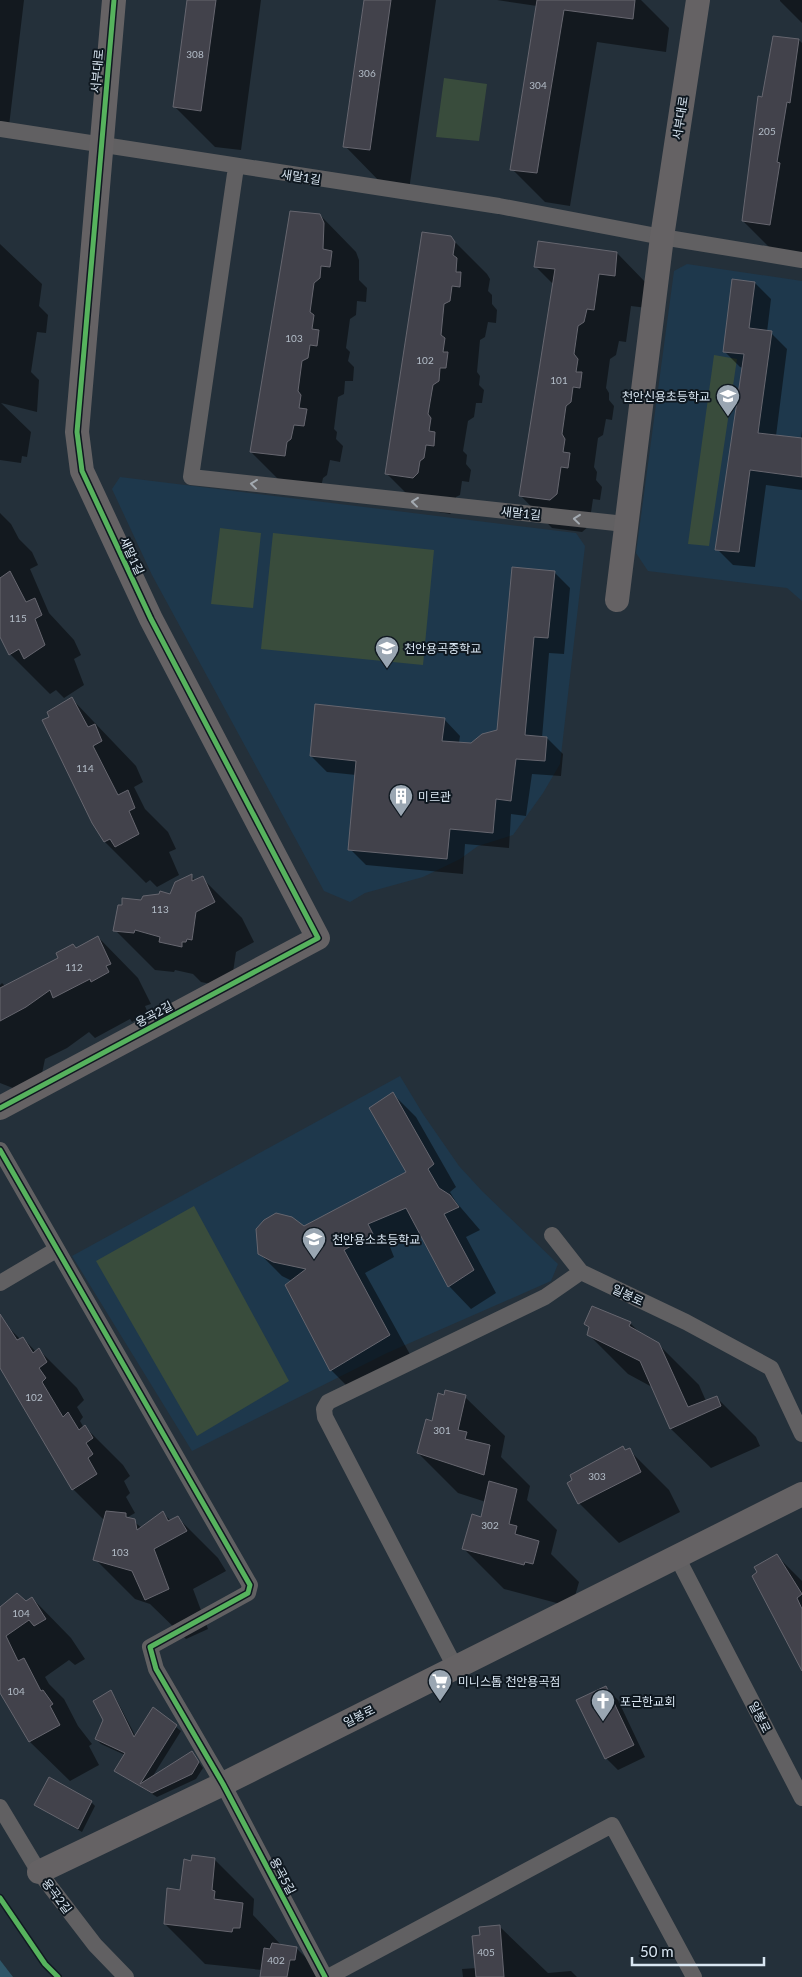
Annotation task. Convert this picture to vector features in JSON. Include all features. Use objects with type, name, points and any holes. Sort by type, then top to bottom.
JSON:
[{"type":"street","name":"서부대로","points":[[100,144],[114,0]]},
{"type":"street","name":"서부대로","points":[[662,237],[698,0]]},
{"type":"street","name":"새말1길","points":[[0,129],[236,167],[499,206],[662,237],[802,260]]},
{"type":"street","name":"새말1길","points":[[100,144],[77,432],[82,471],[150,619],[318,938]]},
{"type":"street","name":"새말1길","points":[[236,167],[191,477],[626,524]]},
{"type":"street","points":[[617,600],[662,237]]},
{"type":"street","name":"용곡2길","points":[[0,1108],[318,938]]},
{"type":"street","points":[[0,1150],[56,1250],[0,1283]]},
{"type":"street","points":[[455,1667],[325,1417],[324,1409],[328,1402],[544,1297],[581,1272],[552,1235]]},
{"type":"street","name":"용곡5길","points":[[56,1250],[250,1585],[248,1593],[150,1647],[156,1669],[223,1784],[327,1977],[612,1824],[694,1977]]},
{"type":"street","name":"일봉로","points":[[581,1272],[686,1322],[770,1368],[802,1434]]},
{"type":"street","name":"일봉로","points":[[39,1872],[223,1784],[802,1494]]},
{"type":"street","name":"일봉로","points":[[677,1557],[802,1798]]},
{"type":"street","name":"용곡2길","points":[[0,1807],[39,1872],[95,1945],[126,1977]]},
{"type":"shaded area","name":"천안신용초등학교","points":[[687,264],[802,281],[802,601],[787,588],[648,571],[636,553],[674,271]]},
{"type":"shaded area","name":"천안용곡중학교","points":[[120,477],[576,533],[585,546],[560,764],[543,793],[513,835],[478,846],[460,859],[423,877],[365,893],[350,902],[324,891],[152,575],[112,489]]},
{"type":"shaded area","name":"천안용소초등학교","points":[[400,1076],[423,1114],[459,1166],[482,1191],[558,1264],[551,1281],[387,1353],[192,1451],[72,1256]]},
{"type":"shaded area","points":[[0,1960],[13,1977],[0,1977]]},
{"type":"green space","points":[[444,78],[487,84],[479,141],[436,137]]},
{"type":"green space","points":[[714,355],[737,359],[709,546],[688,544]]},
{"type":"green space","points":[[220,528],[261,533],[253,608],[211,604]]},
{"type":"green space","points":[[273,533],[434,550],[423,665],[261,649]]},
{"type":"green space","points":[[194,1206],[289,1381],[197,1436],[96,1261]]},
{"type":"building","points":[[187,0],[216,0],[201,111],[173,107]]},
{"type":"building","points":[[364,0],[391,0],[370,150],[343,147]]},
{"type":"building","points":[[537,0],[635,0],[633,19],[564,10],[537,173],[510,170]]},
{"type":"building","points":[[773,36],[799,39],[790,103],[787,102],[777,162],[780,163],[770,225],[742,221],[758,96],[762,97]]},
{"type":"building","points":[[290,211],[320,214],[324,223],[323,249],[332,251],[330,267],[321,266],[320,278],[314,283],[310,312],[314,315],[312,329],[319,330],[317,346],[310,345],[308,358],[302,361],[298,391],[301,395],[299,408],[307,409],[304,426],[294,425],[291,439],[287,442],[285,456],[250,452]]},
{"type":"building","points":[[422,232],[451,236],[455,242],[453,255],[457,258],[456,272],[461,272],[460,287],[452,286],[450,301],[444,304],[441,335],[445,338],[443,352],[448,352],[446,368],[440,368],[439,381],[433,385],[428,414],[431,418],[429,431],[435,432],[434,446],[426,445],[424,458],[420,461],[418,473],[413,478],[385,474]]},
{"type":"building","points":[[538,241],[617,252],[615,276],[599,274],[594,310],[587,309],[584,322],[578,326],[574,354],[578,359],[576,372],[582,372],[580,388],[573,387],[571,402],[566,406],[562,434],[565,439],[563,452],[570,453],[568,468],[561,467],[557,494],[550,500],[519,496],[555,269],[534,267]]},
{"type":"building","points":[[732,279],[755,282],[749,328],[772,331],[758,433],[802,438],[802,477],[750,470],[739,552],[715,550],[744,354],[723,352]]},
{"type":"building","points":[[512,567],[555,571],[548,638],[534,637],[525,735],[547,737],[545,761],[516,759],[511,801],[496,799],[493,833],[450,829],[447,859],[348,850],[356,761],[310,756],[315,704],[445,718],[442,741],[471,743],[482,734],[497,730]]},
{"type":"building","points":[[10,571],[26,602],[35,598],[42,615],[35,619],[45,645],[24,659],[19,649],[9,655],[0,637],[0,578]]},
{"type":"building","points":[[72,697],[88,727],[95,724],[102,741],[93,746],[118,795],[128,790],[135,808],[129,811],[139,834],[115,847],[110,839],[104,842],[92,823],[42,720],[49,717],[47,712]]},
{"type":"building","points":[[192,874],[192,881],[203,876],[215,902],[196,912],[192,940],[187,939],[186,942],[182,942],[182,947],[159,942],[160,937],[135,930],[134,933],[113,931],[118,905],[122,905],[122,898],[141,900],[143,896],[159,894],[160,891],[170,894],[175,882]]},
{"type":"building","points":[[98,936],[111,964],[106,966],[109,972],[91,982],[90,979],[53,998],[50,990],[26,1007],[0,1021],[0,988],[58,958],[56,953],[73,944],[76,948]]},
{"type":"building","points":[[393,1092],[434,1164],[428,1169],[439,1188],[450,1195],[459,1207],[444,1214],[474,1270],[448,1287],[406,1208],[368,1224],[373,1234],[344,1250],[390,1335],[330,1371],[285,1285],[306,1269],[273,1262],[258,1254],[256,1229],[264,1220],[276,1213],[292,1217],[304,1226],[406,1172],[369,1108]]},
{"type":"building","points":[[592,1306],[631,1322],[629,1326],[659,1343],[688,1407],[717,1396],[721,1406],[670,1429],[640,1361],[587,1335],[589,1327],[584,1324]]},
{"type":"building","points":[[0,1314],[17,1340],[23,1337],[33,1353],[39,1348],[47,1362],[39,1368],[46,1378],[42,1382],[63,1417],[68,1412],[79,1430],[85,1425],[93,1438],[86,1443],[93,1454],[88,1458],[97,1474],[72,1490],[0,1368]]},
{"type":"building","points":[[445,1390],[466,1395],[458,1430],[467,1432],[465,1439],[490,1445],[484,1475],[417,1453],[426,1419],[432,1421],[438,1393],[444,1395]]},
{"type":"building","points":[[623,1446],[625,1450],[630,1448],[641,1472],[578,1504],[567,1483],[572,1480],[570,1475]]},
{"type":"building","points":[[489,1481],[517,1489],[509,1524],[517,1526],[515,1534],[539,1541],[533,1564],[525,1562],[524,1565],[462,1549],[472,1514],[481,1517]]},
{"type":"building","points":[[106,1511],[126,1513],[126,1517],[135,1519],[137,1530],[163,1511],[168,1521],[178,1516],[187,1531],[154,1549],[169,1589],[145,1600],[132,1571],[93,1560]]},
{"type":"building","points":[[777,1554],[802,1594],[797,1598],[802,1609],[802,1671],[752,1576],[757,1572],[754,1567]]},
{"type":"building","points":[[17,1593],[26,1601],[32,1597],[46,1619],[34,1626],[29,1620],[6,1636],[18,1661],[24,1658],[41,1691],[43,1690],[53,1704],[50,1706],[60,1725],[29,1742],[0,1693],[0,1607]]},
{"type":"building","points":[[606,1686],[634,1745],[605,1759],[576,1700]]},
{"type":"building","points":[[111,1690],[134,1737],[153,1707],[177,1725],[140,1784],[192,1751],[199,1762],[192,1774],[152,1793],[114,1771],[125,1753],[95,1739],[103,1720],[93,1701]]},
{"type":"building","points":[[49,1777],[92,1801],[78,1829],[34,1805]]},
{"type":"building","points":[[192,1855],[215,1858],[212,1890],[215,1891],[214,1899],[243,1903],[240,1928],[233,1928],[232,1932],[164,1924],[167,1888],[180,1890],[184,1859],[191,1861]]},
{"type":"building","points":[[500,1925],[504,1977],[476,1977],[472,1936],[480,1935],[479,1927]]},
{"type":"building","points":[[272,1943],[297,1947],[295,1960],[290,1960],[287,1977],[260,1977],[264,1948],[270,1949]]},
{"type":"cycle path","points":[[0,1108],[318,938],[151,619],[82,471],[77,432],[114,0]]},
{"type":"cycle path","points":[[0,1150],[250,1585],[248,1593],[150,1647],[156,1669],[223,1784],[325,1977]]},
{"type":"cycle path","points":[[0,1898],[45,1964],[58,1977]]},
{"type":"place","name":"천안신용초등학교","points":[[728,417]]},
{"type":"place","name":"천안용곡중학교","points":[[387,669]]},
{"type":"place","name":"미르관","points":[[401,817]]},
{"type":"place","name":"천안용소초등학교","points":[[314,1260]]},
{"type":"place","name":"미니스톱 천안용곡점","points":[[440,1702]]},
{"type":"place","name":"포근한교회","points":[[603,1722]]}]
